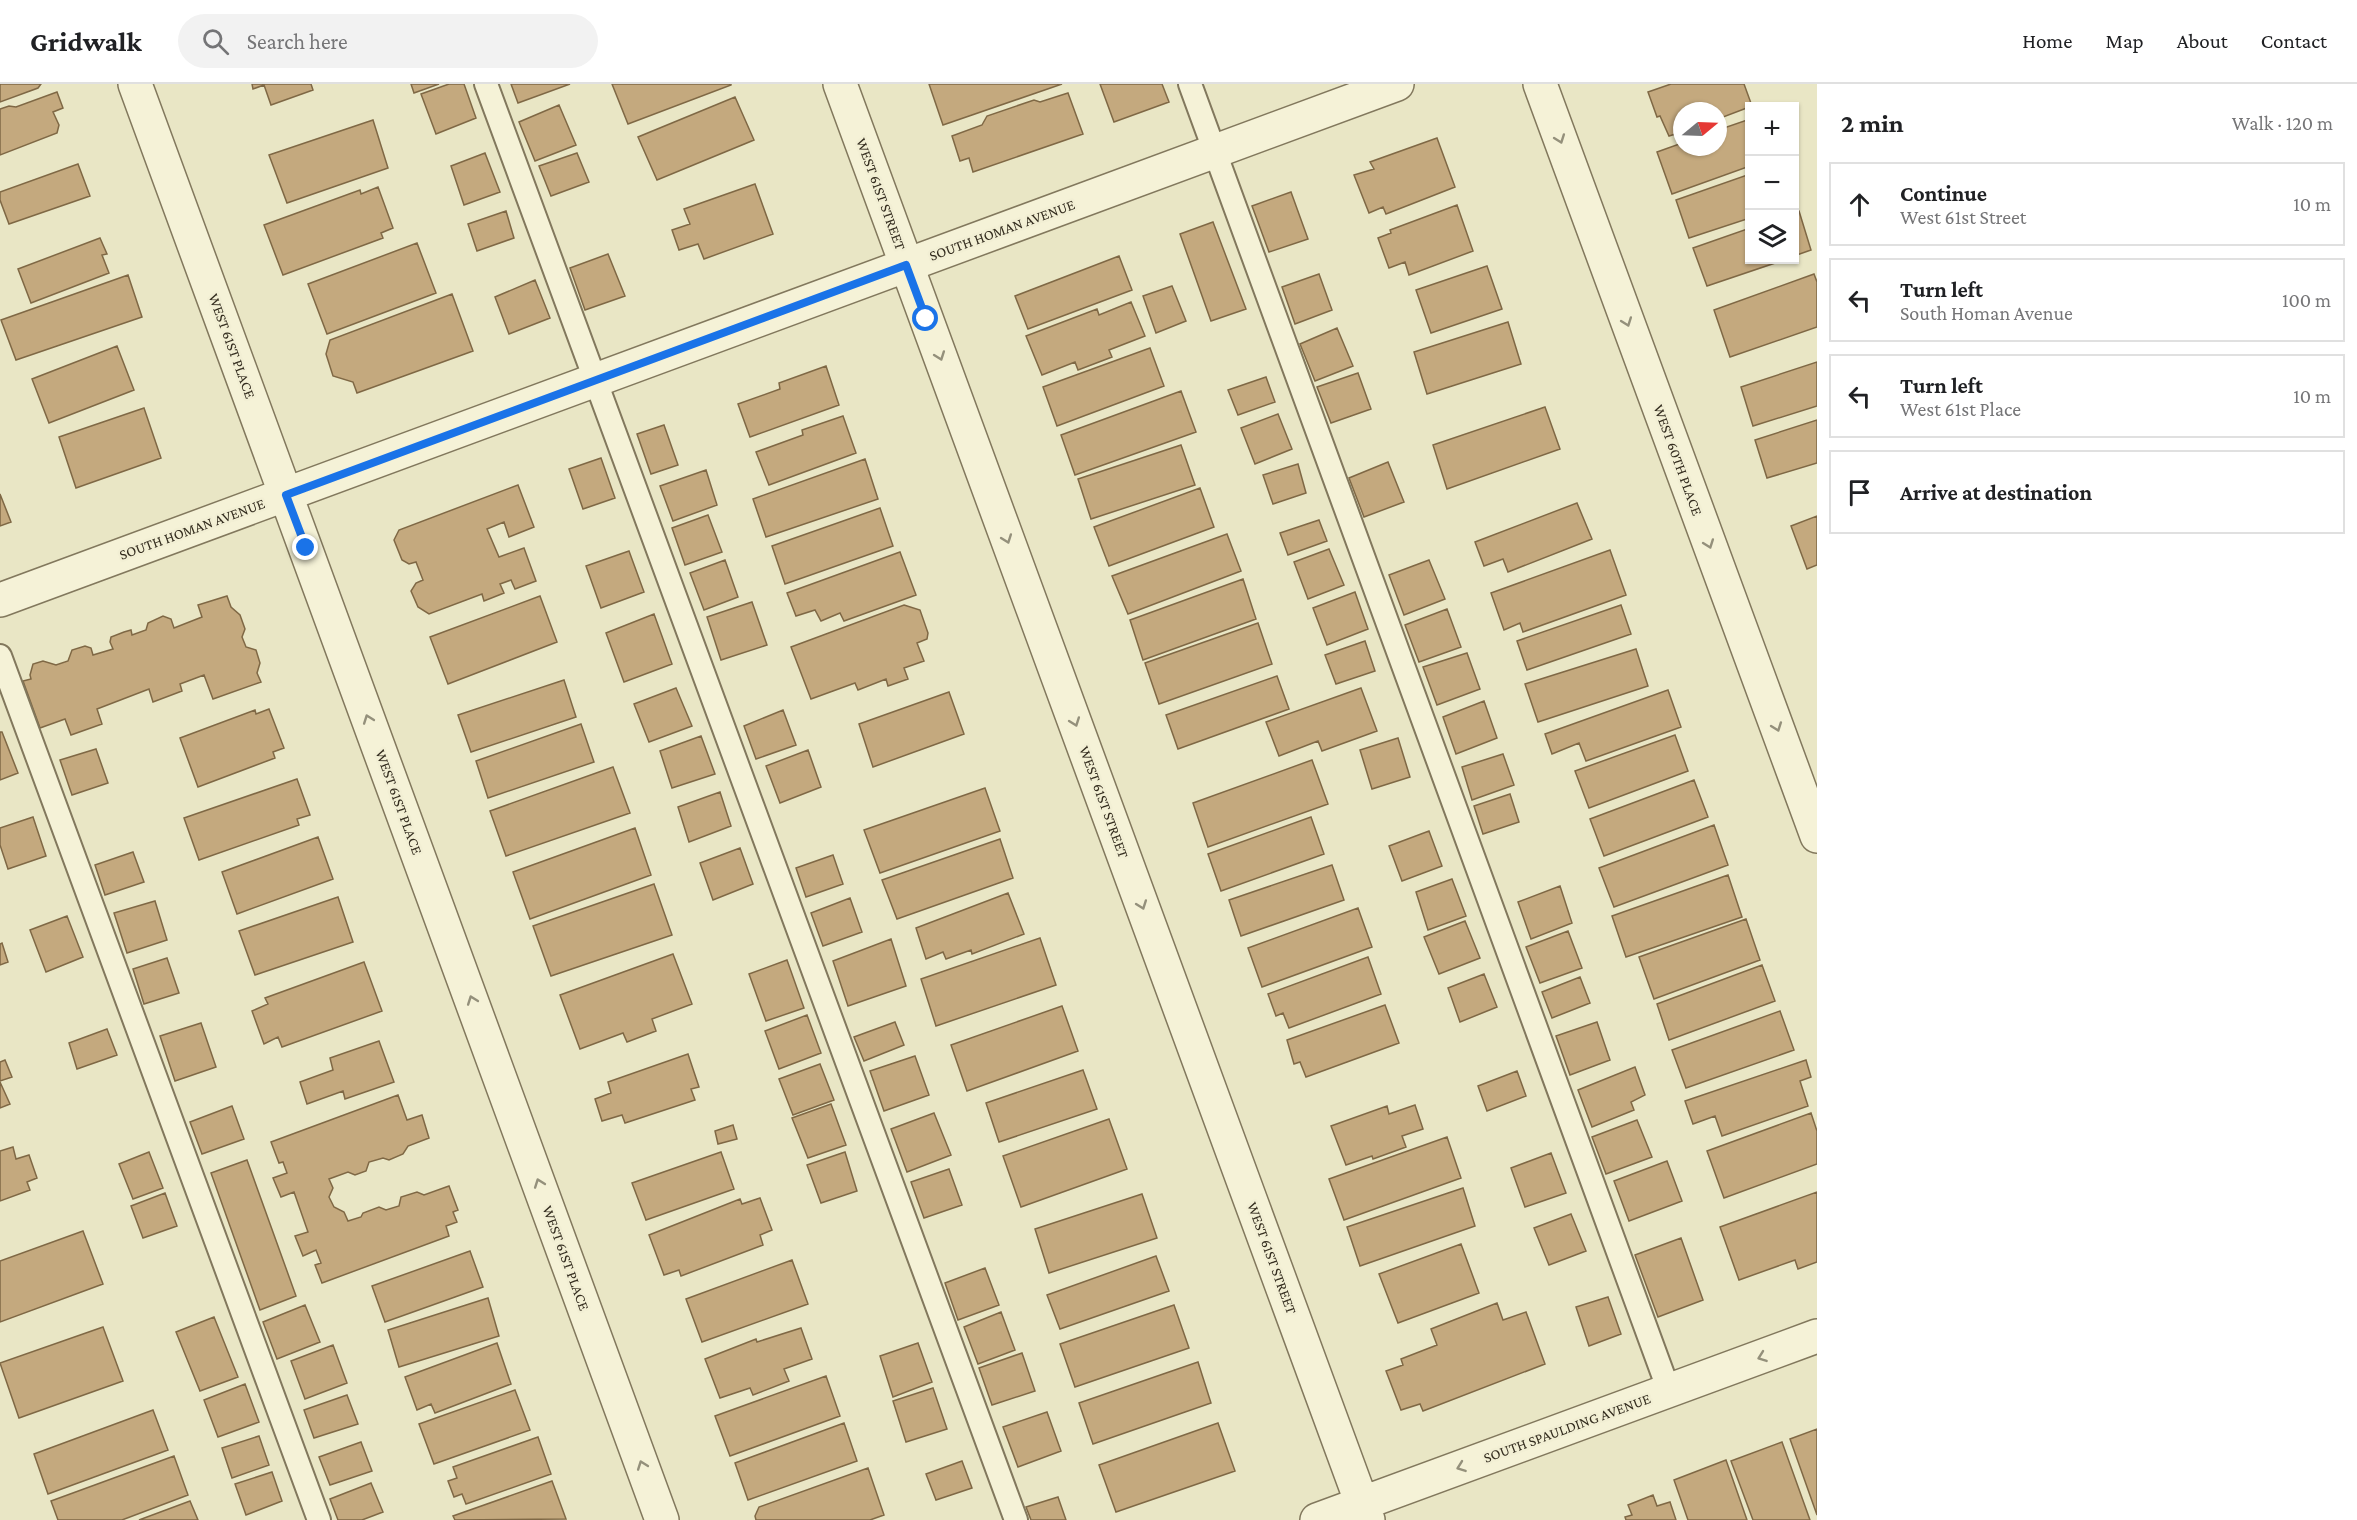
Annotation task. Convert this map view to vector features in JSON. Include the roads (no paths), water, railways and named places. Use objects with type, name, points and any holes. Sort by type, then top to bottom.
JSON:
[{"type":"street","name":"WEST 61ST PLACE","points":[[135,84],[662,1520]]},
{"type":"street","name":"WEST 61ST STREET","points":[[840,84],[1365,1512]]},
{"type":"street","name":"SOUTH HOMAN AVENUE","points":[[0,600],[1397,84]]},
{"type":"street","name":"WEST 60TH PLACE","points":[[1540,84],[1817,836]]},
{"type":"street","name":"SOUTH SPAULDING AVENUE","points":[[1317,1520],[1365,1512],[1669,1391],[1817,1336]]},
{"type":"lane","points":[[486,84],[1016,1520]]},
{"type":"lane","points":[[1190,84],[1669,1391]]},
{"type":"lane","points":[[0,656],[319,1520]]}]
